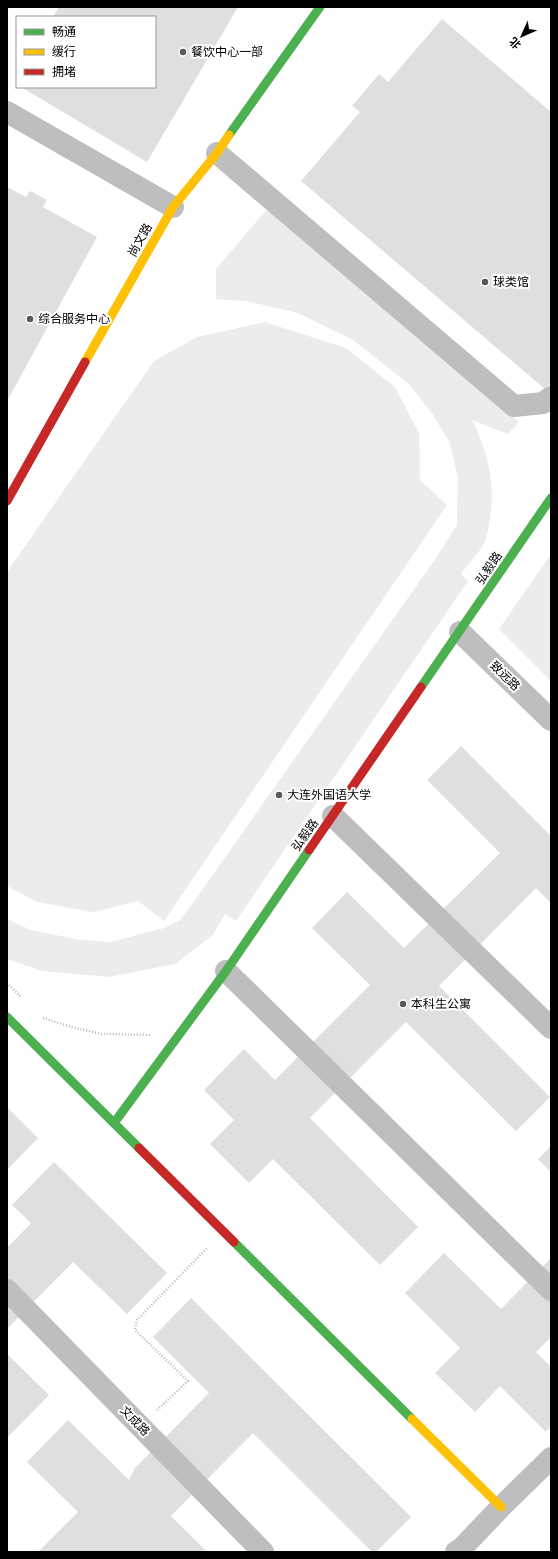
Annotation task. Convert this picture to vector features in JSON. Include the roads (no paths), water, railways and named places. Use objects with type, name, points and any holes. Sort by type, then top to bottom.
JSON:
[{"type":"street","name":"尚文路","points":[[7,501],[173,207],[217,153],[320,7]]},
{"type":"street","points":[[7,112],[173,207]]},
{"type":"street","points":[[217,153],[514,406],[543,403],[551,397]]},
{"type":"street","name":"弘毅路","points":[[114,1123],[226,971],[551,498]]},
{"type":"street","name":"致远路","points":[[460,632],[551,720]]},
{"type":"street","points":[[333,816],[551,1028]]},
{"type":"street","points":[[226,971],[551,1290]]},
{"type":"street","points":[[7,1017],[501,1507]]},
{"type":"street","name":"文成路","points":[[7,1290],[263,1552]]},
{"type":"street","points":[[456,1552],[461,1549],[551,1458]]},
{"type":"place","name":"餐饮中心一部","points":[[183,52]]},
{"type":"place","name":"球类馆","points":[[485,282]]},
{"type":"place","name":"综合服务中心","points":[[30,319]]},
{"type":"place","name":"大连外国语大学","points":[[279,795]]},
{"type":"place","name":"本科生公寓","points":[[403,1004]]}]
